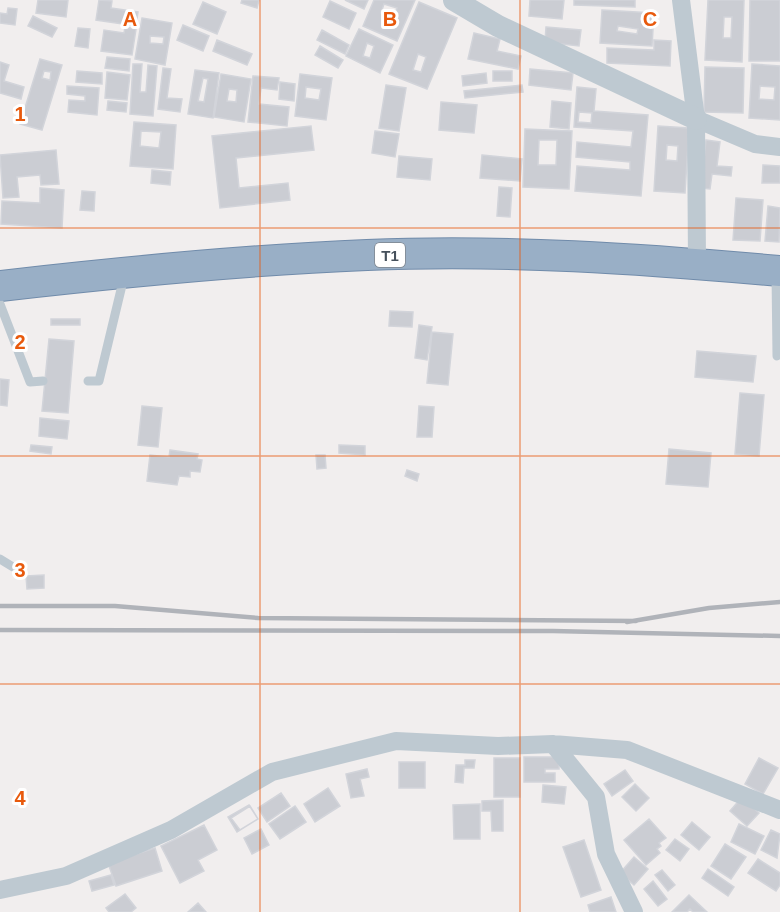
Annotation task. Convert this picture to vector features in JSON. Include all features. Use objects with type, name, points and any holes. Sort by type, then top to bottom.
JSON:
[{"type":"highway","name":"T1","points":[[0,286],[125,272],[369,255],[536,255],[697,262],[778,270]]},
{"type":"street","points":[[454,0],[498,26],[696,119],[755,144],[780,147]]},
{"type":"street","points":[[681,0],[696,119],[697,262]]},
{"type":"street","points":[[0,890],[66,876],[87,867],[171,830],[272,772],[396,741],[498,746],[553,744],[627,750],[780,810]]},
{"type":"street","points":[[553,744],[596,797],[606,854],[634,912]]},
{"type":"lane","points":[[777,356],[778,270]]},
{"type":"lane","points":[[88,381],[99,381],[125,272]]},
{"type":"lane","points":[[0,304],[30,382],[43,381]]},
{"type":"lane","points":[[0,559],[13,567]]},
{"type":"building","points":[[38,0],[68,0],[66,17],[36,13]]},
{"type":"building","points":[[99,0],[112,1],[111,8],[138,12],[136,26],[96,20]]},
{"type":"building","points":[[242,0],[259,0],[257,8],[241,3]]},
{"type":"building","points":[[345,0],[368,0],[364,9]]},
{"type":"building","points":[[374,0],[415,0],[397,41],[363,26]],"holes":[[[384,4],[397,8],[394,17],[381,13]]]},
{"type":"building","points":[[530,0],[564,0],[562,19],[529,16]]},
{"type":"building","points":[[574,0],[635,0],[635,7],[574,5]]},
{"type":"building","points":[[708,0],[744,0],[742,62],[705,60]],"holes":[[[724,17],[732,17],[731,38],[723,38]]]},
{"type":"building","points":[[750,0],[780,0],[780,61],[749,61]]},
{"type":"building","points":[[330,1],[356,13],[349,29],[323,17]]},
{"type":"building","points":[[203,2],[226,12],[217,34],[193,24]]},
{"type":"building","points":[[419,2],[457,18],[427,89],[389,74]],"holes":[[[418,54],[426,57],[421,72],[413,70]]]},
{"type":"building","points":[[8,8],[17,9],[15,25],[0,23],[0,13],[7,14]]},
{"type":"building","points":[[602,10],[654,13],[652,46],[600,43]],"holes":[[[618,26],[638,29],[637,34],[617,31]]]},
{"type":"building","points":[[33,16],[57,28],[52,37],[28,26]]},
{"type":"building","points":[[142,18],[172,23],[165,65],[135,59]],"holes":[[[150,36],[164,37],[163,44],[150,43]]]},
{"type":"building","points":[[183,25],[209,36],[203,51],[177,40]]},
{"type":"building","points":[[125,27],[136,29],[132,55],[101,51],[104,30],[124,33]]},
{"type":"building","points":[[546,27],[581,30],[579,46],[545,42]]},
{"type":"building","points":[[78,28],[90,29],[88,48],[75,46]]},
{"type":"building","points":[[359,29],[393,45],[380,73],[346,56]],"holes":[[[367,43],[374,46],[370,58],[363,56]]]},
{"type":"building","points":[[322,30],[349,45],[345,54],[317,40]]},
{"type":"building","points":[[474,33],[500,39],[497,51],[521,56],[518,69],[468,59]]},
{"type":"building","points":[[217,40],[252,54],[247,65],[213,51]]},
{"type":"building","points":[[654,40],[671,41],[670,66],[607,63],[607,48],[654,50]]},
{"type":"building","points":[[320,46],[343,60],[338,68],[315,55]]},
{"type":"building","points":[[107,57],[130,59],[129,71],[105,68]]},
{"type":"building","points":[[40,59],[62,65],[42,130],[20,124]],"holes":[[[44,71],[51,72],[50,80],[42,78]]]},
{"type":"building","points":[[0,62],[9,65],[4,81],[24,87],[21,99],[0,93]]},
{"type":"building","points":[[133,64],[142,64],[140,92],[146,92],[148,65],[157,66],[153,116],[130,114]]},
{"type":"building","points":[[752,64],[780,66],[780,120],[749,118]],"holes":[[[760,86],[775,87],[774,100],[759,99]]]},
{"type":"building","points":[[705,67],[744,68],[743,113],[704,112]]},
{"type":"building","points":[[163,68],[171,69],[167,98],[182,99],[180,112],[158,109]]},
{"type":"building","points":[[530,69],[573,73],[571,90],[529,85]]},
{"type":"building","points":[[195,70],[219,73],[213,118],[188,114]],"holes":[[[203,78],[208,79],[204,102],[198,101]]]},
{"type":"building","points":[[77,71],[102,73],[102,84],[76,82]]},
{"type":"building","points":[[493,71],[512,71],[512,81],[493,81]]},
{"type":"building","points":[[107,72],[130,75],[127,100],[105,98]]},
{"type":"building","points":[[486,73],[487,83],[463,86],[462,76]]},
{"type":"building","points":[[221,74],[251,79],[244,122],[214,117]],"holes":[[[229,89],[237,90],[236,102],[227,101]]]},
{"type":"building","points":[[300,74],[332,78],[326,120],[295,116]],"holes":[[[306,87],[321,89],[319,100],[305,98]]]},
{"type":"building","points":[[253,76],[279,78],[277,90],[261,88],[259,104],[289,107],[287,126],[248,122]]},
{"type":"building","points":[[280,82],[295,84],[294,101],[279,99]]},
{"type":"building","points":[[386,85],[406,88],[399,131],[379,128]]},
{"type":"building","points":[[522,85],[523,92],[465,98],[464,91]]},
{"type":"building","points":[[67,86],[99,88],[97,115],[68,112],[69,100],[85,101],[85,96],[67,94]]},
{"type":"building","points":[[577,87],[596,89],[594,111],[648,115],[641,196],[575,191],[577,166],[630,170],[630,162],[576,157],[577,142],[631,147],[633,131],[574,127]],"holes":[[[579,112],[592,113],[591,123],[578,122]]]},
{"type":"building","points":[[108,101],[127,103],[126,112],[107,110]]},
{"type":"building","points":[[552,101],[571,103],[569,129],[550,127]]},
{"type":"building","points":[[441,102],[477,105],[474,133],[439,130]]},
{"type":"building","points":[[134,122],[176,125],[173,169],[130,166]],"holes":[[[141,131],[161,132],[159,148],[140,146]]]},
{"type":"building","points":[[311,126],[314,150],[236,158],[239,188],[288,183],[290,200],[220,208],[212,136]]},
{"type":"building","points":[[658,126],[689,128],[685,193],[654,191]],"holes":[[[667,145],[678,146],[677,161],[666,160]]]},
{"type":"building","points":[[525,129],[572,131],[569,189],[523,187]],"holes":[[[539,140],[557,140],[556,165],[538,165]]]},
{"type":"building","points":[[375,131],[399,134],[395,157],[372,153]]},
{"type":"building","points":[[706,140],[720,142],[717,166],[732,167],[731,176],[712,174],[710,189],[701,188]]},
{"type":"building","points":[[56,150],[59,184],[41,185],[40,175],[17,177],[19,197],[3,198],[0,155]]},
{"type":"building","points":[[482,155],[522,159],[520,181],[480,178]]},
{"type":"building","points":[[399,156],[432,159],[430,180],[397,177]]},
{"type":"building","points":[[763,165],[780,166],[780,183],[762,183]]},
{"type":"building","points":[[152,170],[171,172],[170,185],[151,183]]},
{"type":"building","points":[[499,187],[512,188],[510,217],[497,216]]},
{"type":"building","points":[[40,188],[64,190],[62,228],[1,224],[2,201],[40,203]]},
{"type":"building","points":[[82,191],[95,192],[94,211],[80,210]]},
{"type":"building","points":[[736,198],[763,200],[760,241],[733,240]]},
{"type":"building","points":[[768,206],[780,208],[779,242],[765,241]]},
{"type":"building","points":[[390,311],[413,312],[412,327],[389,326]]},
{"type":"building","points":[[51,319],[80,319],[80,325],[51,325]]},
{"type":"building","points":[[419,325],[432,327],[427,360],[415,358]]},
{"type":"building","points":[[432,332],[453,334],[448,385],[427,383]]},
{"type":"building","points":[[49,339],[74,341],[68,413],[42,411]]},
{"type":"building","points":[[697,351],[756,356],[753,382],[695,377]]},
{"type":"building","points":[[0,379],[9,380],[7,406],[0,405]]},
{"type":"building","points":[[740,393],[764,395],[759,456],[735,454]]},
{"type":"building","points":[[142,406],[162,408],[158,447],[138,445]]},
{"type":"building","points":[[419,406],[434,407],[432,437],[417,437]]},
{"type":"building","points":[[40,418],[69,421],[67,439],[39,436]]},
{"type":"building","points":[[31,445],[52,447],[51,454],[30,451]]},
{"type":"building","points":[[339,445],[365,446],[365,455],[339,453]]},
{"type":"building","points":[[669,449],[711,453],[708,487],[666,484]]},
{"type":"building","points":[[170,450],[198,454],[197,459],[202,460],[200,472],[190,471],[190,477],[179,476],[177,485],[147,481],[150,455],[169,457]]},
{"type":"building","points":[[316,455],[325,455],[326,468],[317,469]]},
{"type":"building","points":[[407,470],[419,474],[417,481],[405,476]]},
{"type":"building","points":[[44,575],[44,588],[27,589],[26,576]]},
{"type":"building","points":[[524,757],[559,757],[559,769],[545,769],[545,773],[555,773],[555,782],[524,782]]},
{"type":"building","points":[[494,758],[520,758],[520,797],[494,797]]},
{"type":"building","points":[[759,758],[778,768],[763,794],[745,784]]},
{"type":"building","points":[[465,760],[475,760],[474,768],[464,768],[463,783],[455,782],[456,765],[465,765]]},
{"type":"building","points":[[399,762],[425,762],[425,788],[399,788]]},
{"type":"building","points":[[367,769],[369,777],[360,779],[364,796],[351,798],[346,774]]},
{"type":"building","points":[[625,770],[633,781],[612,796],[604,784]]},
{"type":"building","points":[[635,784],[649,798],[636,811],[622,797]]},
{"type":"building","points":[[543,785],[566,787],[564,804],[542,802]]},
{"type":"building","points":[[328,788],[340,806],[315,822],[304,804]]},
{"type":"building","points":[[281,793],[290,806],[267,822],[258,808]]},
{"type":"building","points":[[742,797],[759,813],[747,826],[730,811]]},
{"type":"building","points":[[503,800],[503,831],[492,831],[491,811],[482,811],[482,801]]},
{"type":"building","points":[[480,804],[480,839],[454,839],[453,805]]},
{"type":"building","points":[[249,805],[258,819],[237,832],[228,817]]},
{"type":"building","points":[[250,806],[258,819],[240,830],[231,818]]},
{"type":"building","points":[[295,806],[306,822],[280,839],[269,824]]},
{"type":"building","points":[[649,819],[666,838],[659,843],[661,846],[657,849],[660,853],[646,865],[624,840]]},
{"type":"building","points":[[692,822],[710,837],[699,850],[681,835]]},
{"type":"building","points":[[739,824],[764,836],[755,854],[731,842]]},
{"type":"building","points":[[204,825],[217,850],[198,860],[204,871],[180,883],[161,846]]},
{"type":"building","points":[[261,829],[269,845],[252,854],[244,838]]},
{"type":"building","points":[[771,830],[780,834],[777,858],[761,850]]},
{"type":"building","points":[[675,839],[689,849],[680,861],[666,850]]},
{"type":"building","points":[[584,840],[601,890],[581,897],[563,847]]},
{"type":"building","points":[[725,844],[746,857],[731,879],[711,866]]},
{"type":"building","points":[[155,848],[162,871],[116,886],[108,863]]},
{"type":"building","points":[[634,857],[648,869],[634,885],[620,873]]},
{"type":"building","points":[[758,859],[780,873],[780,885],[776,891],[748,873]]},
{"type":"building","points":[[708,869],[734,887],[728,896],[702,878]]},
{"type":"building","points":[[662,870],[675,885],[668,891],[655,875]]},
{"type":"building","points":[[111,875],[114,885],[92,891],[89,881]]},
{"type":"building","points":[[653,881],[667,899],[658,906],[644,889]]},
{"type":"building","points":[[125,894],[136,908],[131,912],[109,912],[106,908]]},
{"type":"building","points":[[689,895],[707,912],[693,912],[690,909],[687,912],[672,912]]},
{"type":"building","points":[[611,897],[616,912],[590,912],[588,905]]},
{"type":"building","points":[[198,903],[206,912],[188,912]]},
{"type":"railway","points":[[627,622],[709,608],[780,602]]},
{"type":"railway","points":[[0,606],[115,606],[258,618],[636,621]]},
{"type":"railway","points":[[0,630],[553,631],[780,636]]}]
